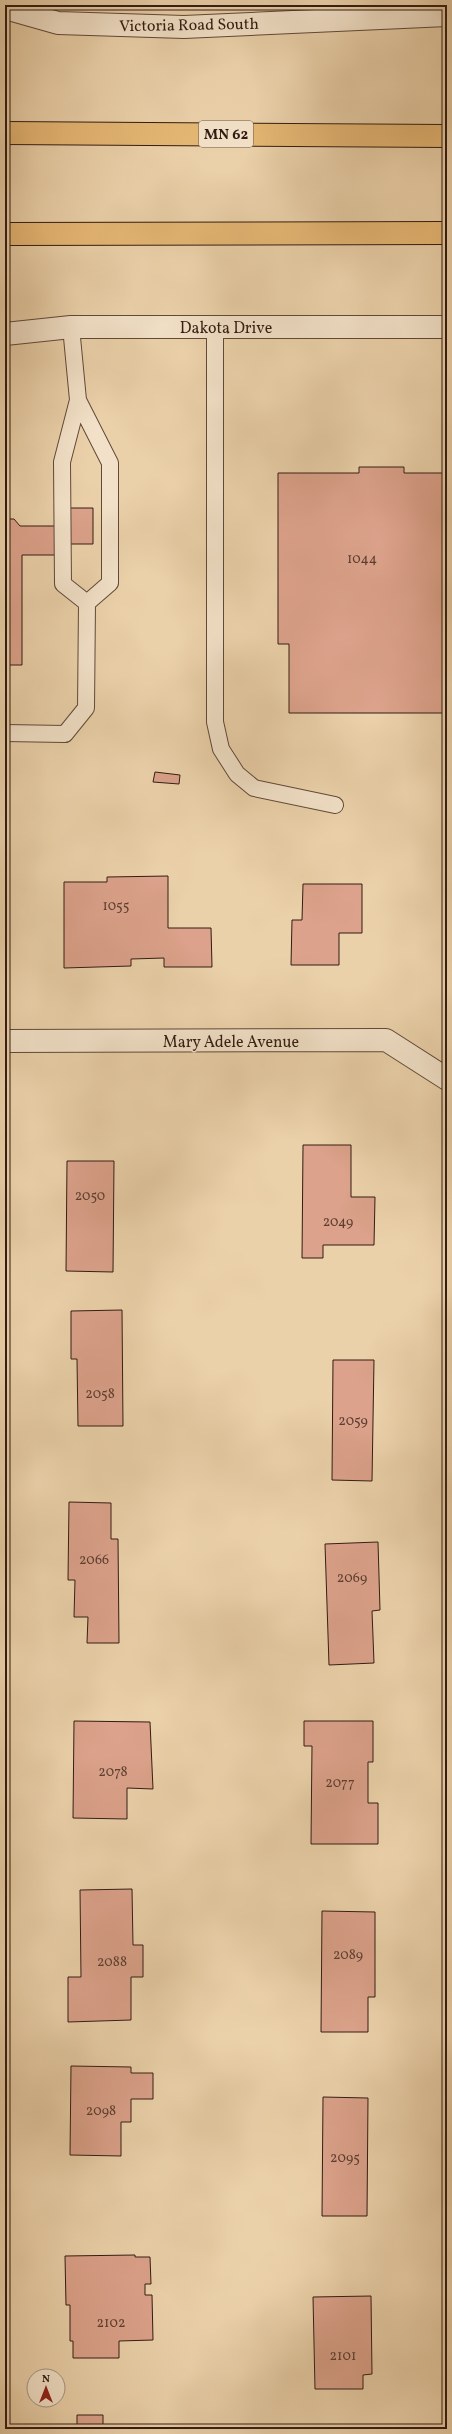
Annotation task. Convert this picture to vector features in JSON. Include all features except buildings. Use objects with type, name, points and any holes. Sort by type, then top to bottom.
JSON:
[{"type":"highway","name":"MN 62","points":[[5,133],[447,136]]},
{"type":"highway","points":[[5,234],[447,233]]},
{"type":"street","name":"Victoria Road South","points":[[5,8],[58,23],[184,27],[447,15]]},
{"type":"street","name":"Dakota Drive","points":[[5,334],[72,327],[447,327]]},
{"type":"street","name":"Mary Adele Avenue","points":[[5,1041],[386,1040],[447,1079]]},
{"type":"lane","points":[[72,327],[78,400],[62,462],[63,584],[87,603]]},
{"type":"lane","points":[[215,327],[215,722],[221,749],[237,774],[254,788],[335,805]]},
{"type":"lane","points":[[5,733],[65,734],[86,708],[87,603],[110,583],[110,463],[78,400]]}]
